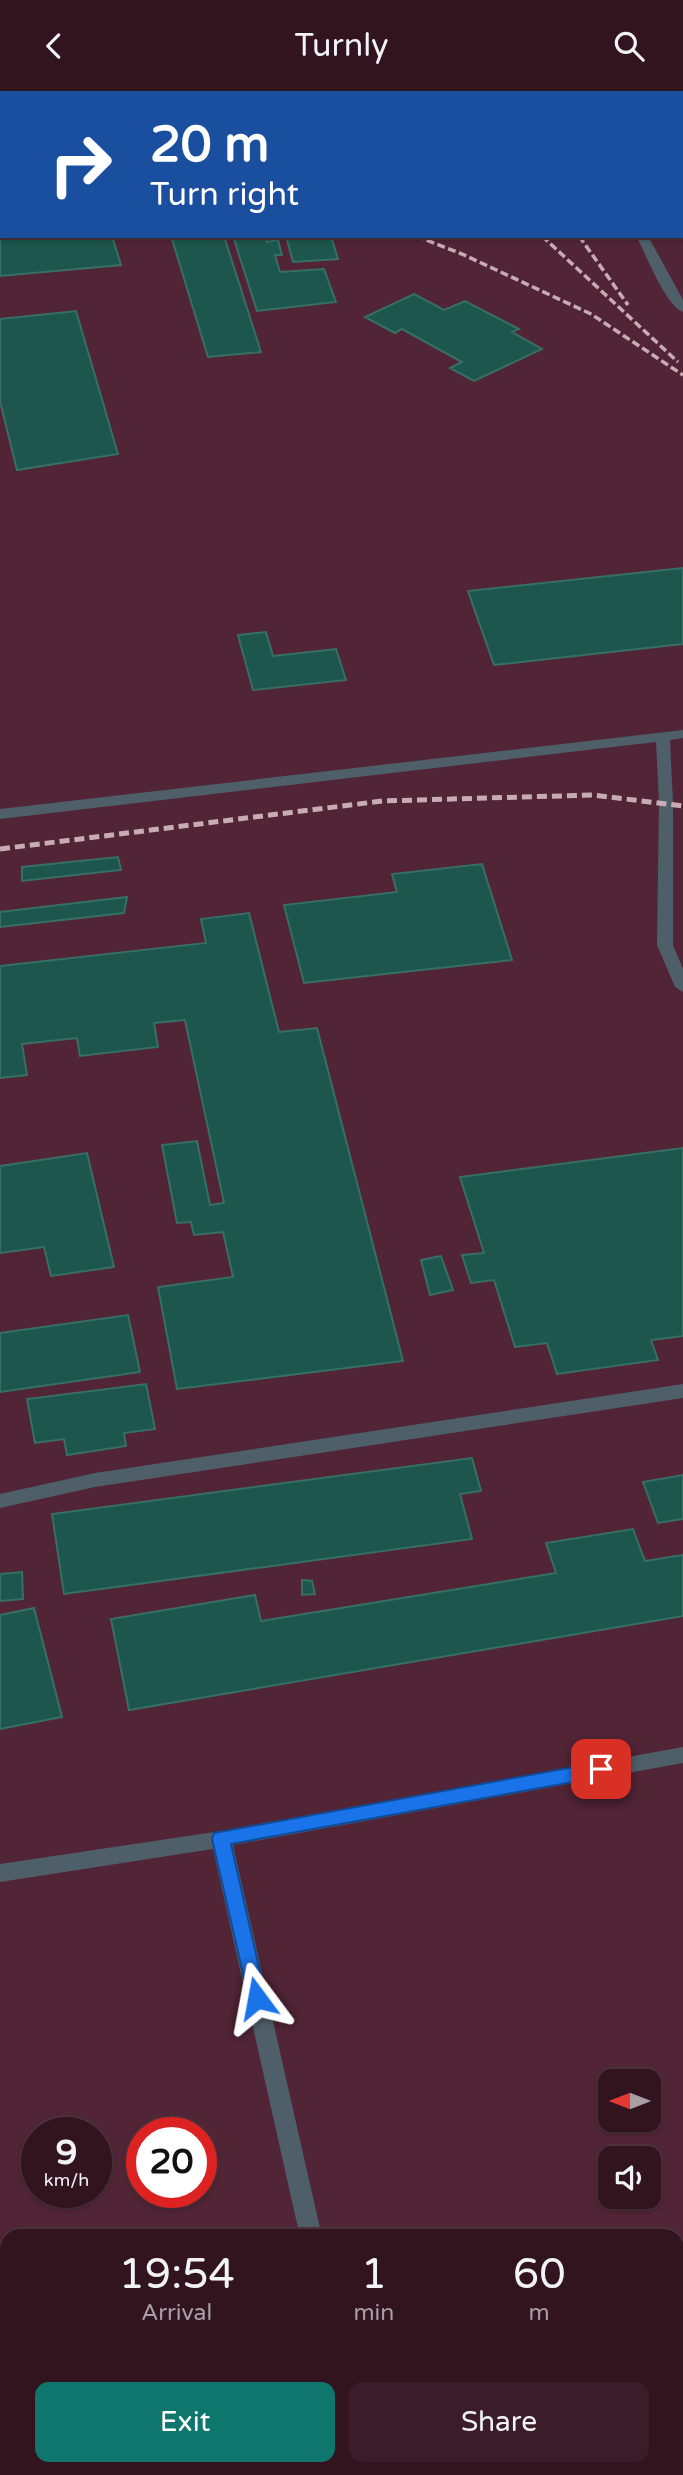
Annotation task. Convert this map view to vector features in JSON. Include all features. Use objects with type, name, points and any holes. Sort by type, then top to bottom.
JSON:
[{"type":"lane","points":[[643,238],[674,297],[683,308]]},
{"type":"lane","points":[[0,814],[683,734]]},
{"type":"lane","points":[[663,737],[666,803],[665,945],[683,987]]},
{"type":"lane","points":[[0,1501],[96,1480],[683,1391]]},
{"type":"lane","points":[[0,1873],[221,1839],[683,1755]]},
{"type":"lane","points":[[221,1839],[309,2229]]},
{"type":"shaded area","points":[[0,238],[683,238],[683,2229],[0,2229]]},
{"type":"building","points":[[0,238],[113,238],[121,265],[0,276]]},
{"type":"building","points":[[172,238],[225,238],[261,352],[208,357]]},
{"type":"building","points":[[234,238],[266,238],[267,242],[278,240],[282,255],[275,255],[280,272],[324,269],[336,302],[257,311]]},
{"type":"building","points":[[287,238],[332,238],[338,259],[293,262]]},
{"type":"building","points":[[414,294],[444,310],[465,301],[519,329],[512,332],[542,349],[474,381],[450,368],[462,362],[402,329],[395,333],[365,317]]},
{"type":"building","points":[[76,311],[118,454],[17,470],[0,401],[0,319]]},
{"type":"building","points":[[683,568],[683,644],[494,665],[468,591]]},
{"type":"building","points":[[266,632],[273,656],[336,649],[346,680],[253,690],[238,635]]},
{"type":"building","points":[[118,857],[121,870],[22,881],[22,867]]},
{"type":"building","points":[[482,864],[512,960],[304,983],[284,905],[397,892],[392,874]]},
{"type":"building","points":[[127,897],[124,913],[0,927],[0,912]]},
{"type":"building","points":[[249,913],[279,1032],[317,1028],[403,1361],[177,1389],[158,1287],[233,1277],[223,1232],[194,1235],[191,1222],[177,1223],[162,1145],[197,1141],[210,1205],[224,1203],[185,1020],[154,1023],[158,1047],[80,1056],[77,1038],[22,1044],[27,1075],[0,1078],[0,966],[206,943],[201,919]]},
{"type":"building","points":[[683,1148],[683,1336],[651,1340],[658,1360],[557,1374],[547,1343],[515,1347],[494,1280],[471,1283],[462,1255],[484,1253],[460,1177]]},
{"type":"building","points":[[87,1153],[114,1267],[51,1276],[44,1247],[0,1253],[0,1166]]},
{"type":"building","points":[[441,1256],[453,1290],[430,1295],[421,1260]]},
{"type":"building","points":[[128,1315],[140,1372],[0,1392],[0,1333]]},
{"type":"building","points":[[146,1384],[155,1429],[124,1433],[126,1446],[67,1455],[64,1439],[35,1443],[27,1399]]},
{"type":"building","points":[[472,1458],[481,1491],[460,1494],[472,1539],[64,1594],[52,1514]]},
{"type":"building","points":[[683,1475],[683,1519],[658,1523],[643,1482]]},
{"type":"building","points":[[633,1529],[645,1561],[683,1555],[683,1616],[129,1710],[111,1619],[255,1595],[261,1621],[556,1573],[546,1543]]},
{"type":"building","points":[[22,1572],[23,1599],[0,1601],[0,1574]]},
{"type":"building","points":[[302,1580],[312,1581],[315,1594],[302,1595]]},
{"type":"building","points":[[34,1608],[62,1717],[0,1729],[0,1615]]},
{"type":"railway","points":[[421,238],[591,314],[683,375]]},
{"type":"railway","points":[[544,238],[678,362]]},
{"type":"railway","points":[[580,238],[628,305]]},
{"type":"railway","points":[[0,849],[382,801],[593,795],[683,806]]},
{"type":"route","points":[[257,1998],[221,1839],[601,1769]]}]
